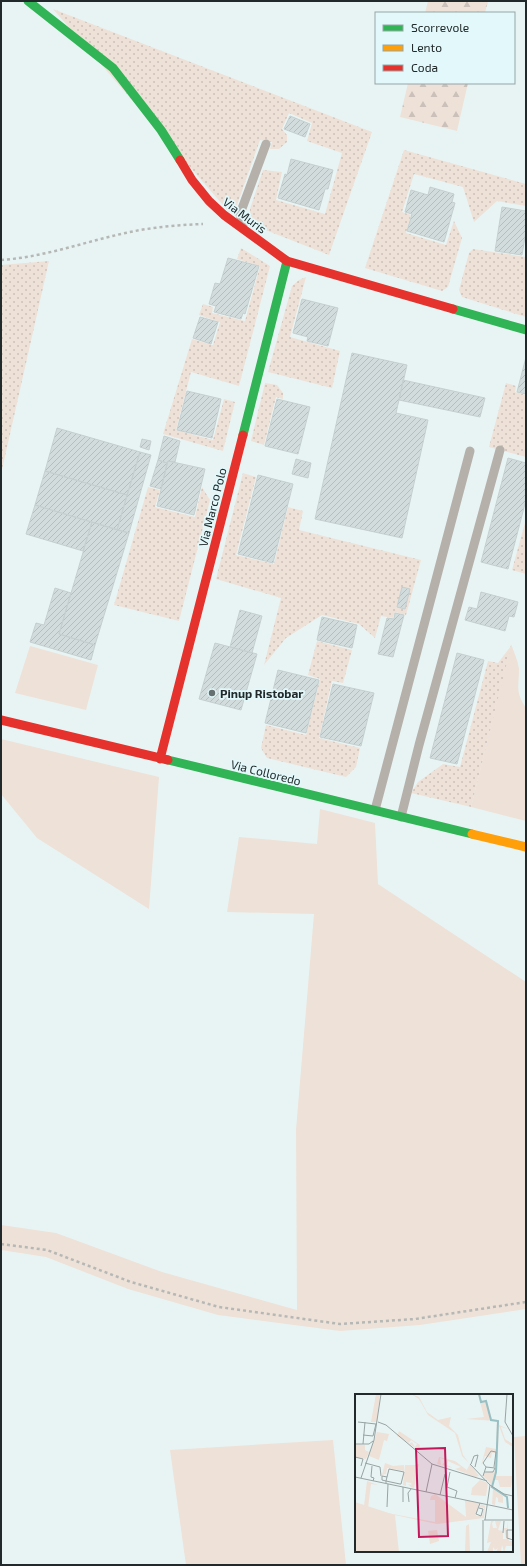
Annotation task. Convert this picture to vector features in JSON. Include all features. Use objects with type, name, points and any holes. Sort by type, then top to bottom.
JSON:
[{"type":"street","name":"Via Muris","points":[[28,1],[113,68],[161,130],[192,180],[209,201],[224,215],[287,261],[526,330]]},
{"type":"street","name":"Via Marco Polo","points":[[160,759],[287,261]]},
{"type":"street","name":"Via Colloredo","points":[[1,720],[526,847]]},
{"type":"lane","points":[[243,228],[240,214],[266,144]]},
{"type":"lane","points":[[401,817],[419,745],[500,450]]},
{"type":"lane","points":[[375,810],[470,452]]},
{"type":"path","points":[[1,260],[44,254],[131,232],[183,225],[210,224]]},
{"type":"path","points":[[1,1244],[47,1250],[131,1282],[219,1307],[340,1324],[415,1319],[526,1302]]},
{"type":"green space","points":[[428,1],[488,1],[485,12],[425,12]]},
{"type":"green space","points":[[53,9],[372,132],[329,255],[250,224],[250,209],[263,170],[282,172],[276,200],[325,214],[342,153],[307,141],[312,123],[289,113],[282,129],[287,135],[287,142],[279,149],[270,149],[272,142],[260,140],[236,208],[229,212]]},
{"type":"green space","points":[[408,84],[468,84],[457,131],[400,117]]},
{"type":"green space","points":[[404,150],[526,184],[526,206],[497,201],[474,222],[463,187],[414,174],[402,212],[411,215],[406,233],[446,245],[454,221],[462,238],[448,287],[442,291],[365,268]]},
{"type":"green space","points":[[241,248],[270,266],[239,386],[191,372],[176,430],[213,440],[224,399],[235,402],[223,451],[163,434],[192,339],[213,345],[220,322],[199,315],[203,304],[213,307],[212,313],[245,321],[260,266],[237,259]]},
{"type":"green space","points":[[473,249],[526,257],[526,317],[462,297],[459,290],[469,253]]},
{"type":"green space","points":[[49,261],[1,474],[1,265]]},
{"type":"green space","points":[[306,277],[290,337],[340,351],[332,388],[268,372],[292,286],[299,280]]},
{"type":"green space","points":[[265,383],[277,385],[283,393],[283,399],[276,397],[264,445],[251,441]]},
{"type":"green space","points":[[506,383],[516,386],[515,392],[526,395],[526,457],[489,447]]},
{"type":"green space","points":[[243,473],[256,477],[236,555],[274,564],[288,507],[303,511],[299,530],[421,560],[406,615],[395,612],[393,618],[381,616],[375,638],[359,624],[322,615],[286,638],[264,665],[281,598],[216,579]]},
{"type":"green space","points":[[148,487],[160,490],[155,507],[195,517],[202,487],[210,500],[179,621],[114,605]]},
{"type":"green space","points":[[526,519],[526,574],[512,570]]},
{"type":"green space","points":[[317,641],[352,650],[343,683],[332,681],[319,738],[360,748],[356,767],[346,777],[267,758],[261,748],[266,725],[306,735],[320,679],[308,675]]},
{"type":"green space","points":[[511,644],[519,669],[518,685],[520,698],[526,708],[526,821],[471,807]]},
{"type":"green space","points":[[30,646],[98,665],[86,710],[15,693]]},
{"type":"green space","points":[[511,646],[471,807],[411,793],[418,782],[443,764],[460,767],[488,661],[498,663]]},
{"type":"green space","points":[[1,739],[159,777],[149,909],[37,838],[1,794]]},
{"type":"green space","points":[[320,809],[375,823],[378,884],[526,982],[526,1309],[420,1325],[340,1331],[218,1315],[128,1289],[46,1257],[1,1250],[1,1225],[56,1233],[162,1272],[297,1310],[296,1130],[314,914],[227,912],[239,837],[317,844]]},
{"type":"green space","points":[[526,1436],[526,1565],[521,1565],[514,1437]]},
{"type":"green space","points":[[333,1440],[346,1565],[186,1565],[170,1450]]},
{"type":"building","points":[[290,116],[310,124],[305,137],[284,129]]},
{"type":"building","points":[[291,159],[333,170],[328,189],[325,189],[319,210],[278,198],[285,174],[287,175]]},
{"type":"building","points":[[430,187],[454,194],[452,202],[455,203],[444,242],[407,231],[412,214],[405,212],[411,190],[428,195]]},
{"type":"building","points":[[502,207],[526,211],[526,231],[522,255],[495,251]]},
{"type":"building","points":[[228,258],[259,266],[245,314],[243,313],[241,319],[214,312],[216,306],[209,304],[215,283],[220,284]]},
{"type":"building","points":[[302,299],[338,308],[328,346],[307,341],[308,337],[293,333]]},
{"type":"building","points":[[200,317],[218,322],[211,344],[193,338]]},
{"type":"building","points":[[352,353],[407,365],[396,413],[428,420],[402,538],[315,519]]},
{"type":"building","points":[[526,357],[526,394],[517,392]]},
{"type":"building","points":[[403,380],[485,398],[480,417],[399,400]]},
{"type":"building","points":[[187,391],[221,399],[212,438],[177,430]]},
{"type":"building","points":[[277,399],[310,407],[298,454],[265,446]]},
{"type":"building","points":[[57,428],[140,452],[127,495],[45,471]]},
{"type":"building","points":[[164,436],[180,441],[175,462],[168,461],[167,463],[158,460]]},
{"type":"building","points":[[142,439],[151,441],[149,450],[140,447]]},
{"type":"building","points":[[140,452],[151,455],[129,533],[117,530]]},
{"type":"building","points":[[508,458],[526,463],[526,500],[508,569],[481,562]]},
{"type":"building","points":[[296,459],[311,463],[308,478],[292,474]]},
{"type":"building","points":[[158,460],[167,463],[161,489],[150,486]]},
{"type":"building","points":[[168,461],[205,469],[194,515],[157,506]]},
{"type":"building","points":[[45,471],[127,495],[117,530],[35,505]]},
{"type":"building","points":[[258,475],[293,484],[273,563],[238,554]]},
{"type":"building","points":[[35,505],[92,522],[83,551],[26,534]]},
{"type":"building","points":[[92,522],[129,533],[95,645],[59,634]]},
{"type":"building","points":[[402,587],[410,589],[405,609],[397,607]]},
{"type":"building","points":[[55,588],[71,593],[59,634],[95,645],[91,660],[30,642],[36,623],[44,625]]},
{"type":"building","points":[[481,592],[518,602],[514,617],[509,616],[505,631],[465,620],[469,607],[477,609]]},
{"type":"building","points":[[240,610],[262,616],[252,653],[230,647]]},
{"type":"building","points":[[395,613],[404,615],[393,657],[378,654],[387,618],[394,619]]},
{"type":"building","points":[[322,617],[357,625],[352,648],[317,640]]},
{"type":"building","points":[[215,643],[257,654],[241,710],[199,699]]},
{"type":"building","points":[[457,653],[484,660],[457,764],[430,758]]},
{"type":"building","points":[[278,670],[319,680],[306,733],[265,723]]},
{"type":"building","points":[[333,684],[374,693],[361,746],[320,737]]},
{"type":"traffic: fast","points":[[28,1],[113,68],[161,130],[180,160]]},
{"type":"traffic: fast","points":[[243,435],[287,261]]},
{"type":"traffic: fast","points":[[453,309],[526,330]]},
{"type":"traffic: fast","points":[[168,760],[472,834]]},
{"type":"traffic: slow","points":[[472,834],[526,847]]},
{"type":"traffic: jam","points":[[180,160],[192,180],[209,201],[224,215],[287,261],[453,309]]},
{"type":"traffic: jam","points":[[160,759],[243,435]]},
{"type":"traffic: jam","points":[[1,720],[168,760]]},
{"type":"place","name":"Pinup Ristobar","points":[[212,693]]}]
